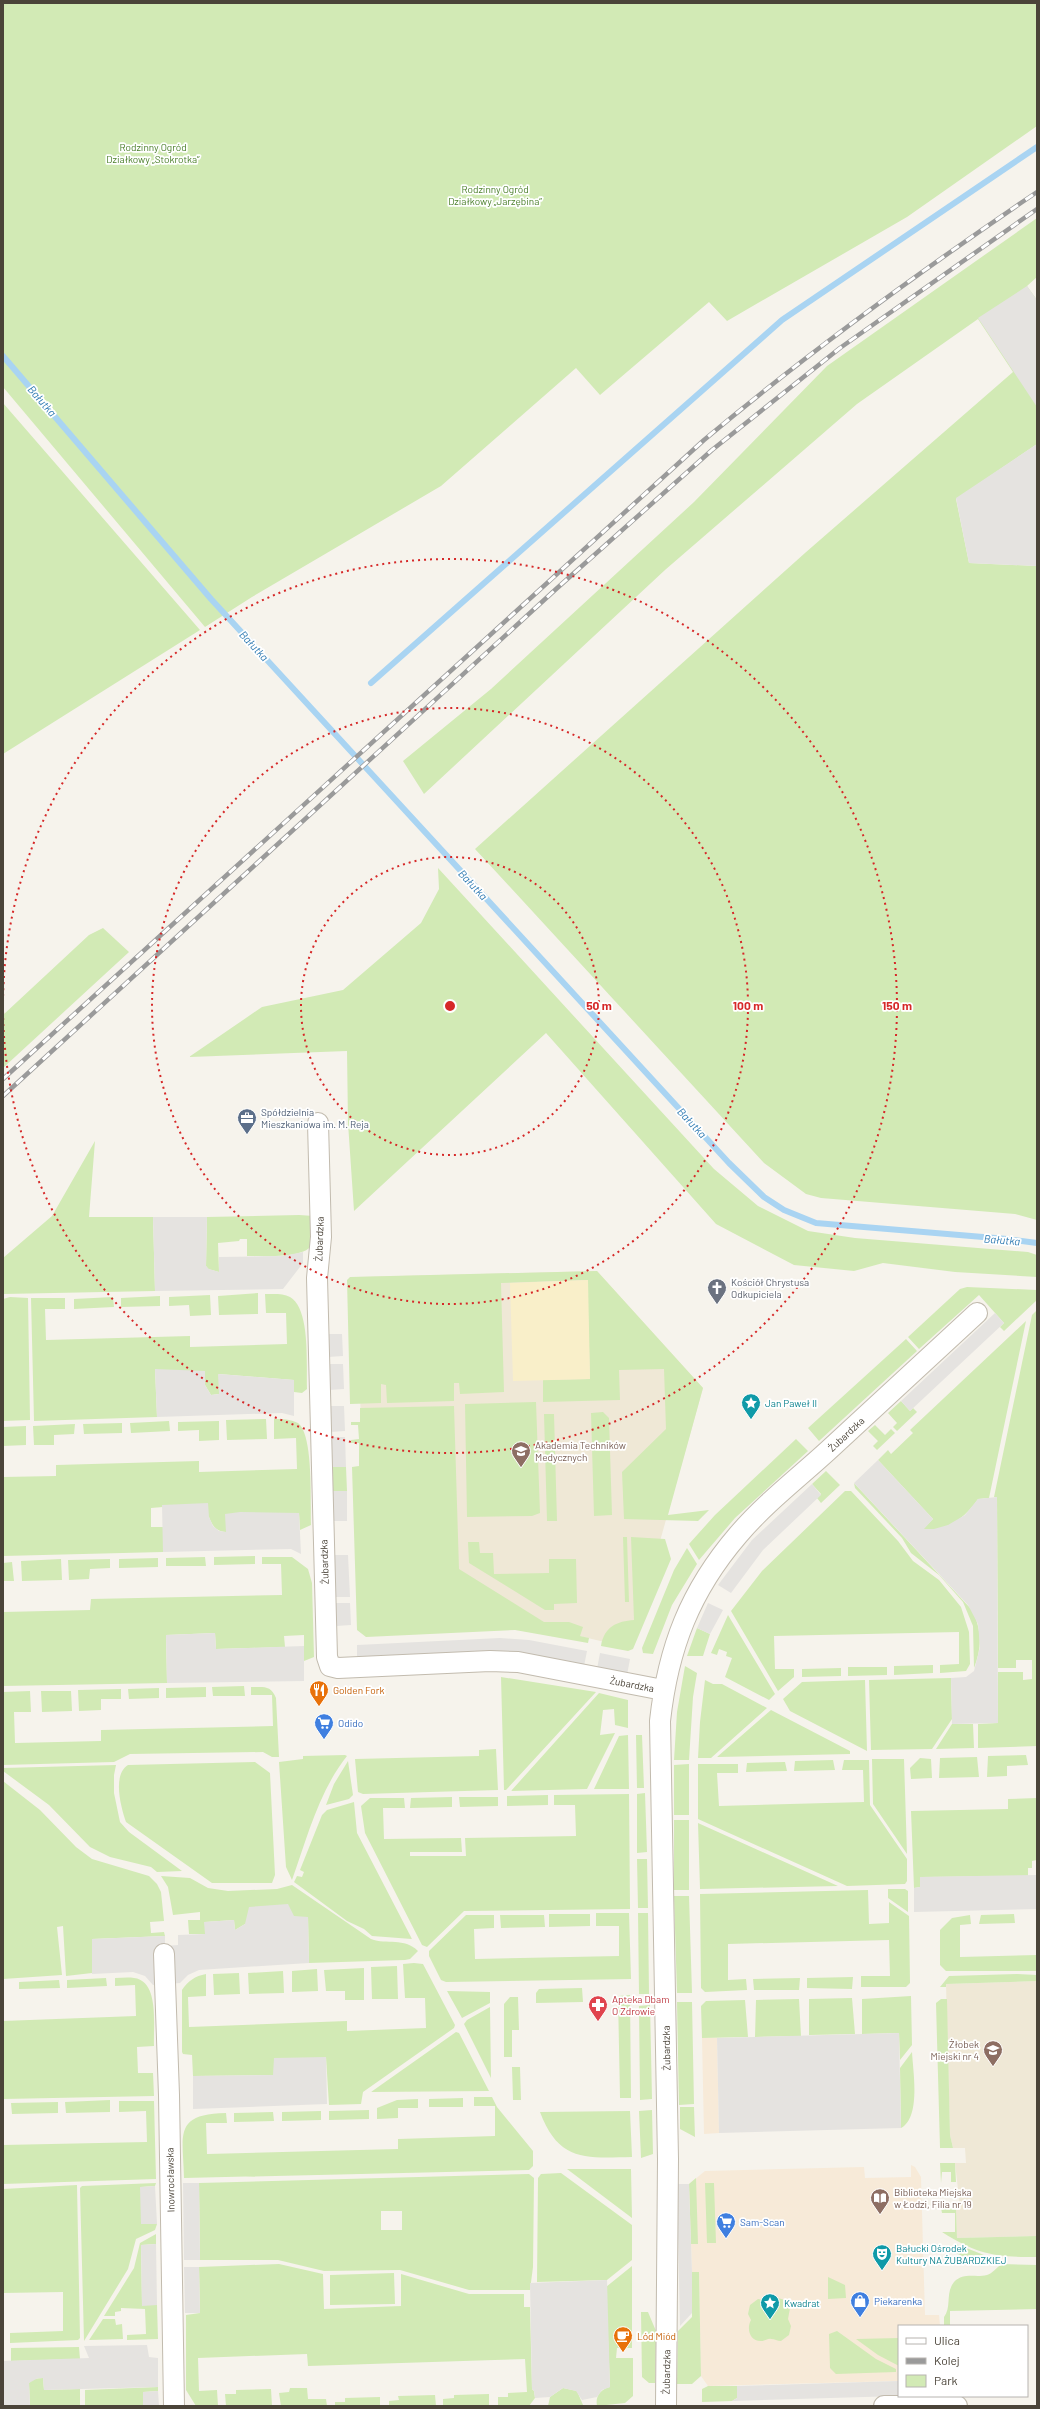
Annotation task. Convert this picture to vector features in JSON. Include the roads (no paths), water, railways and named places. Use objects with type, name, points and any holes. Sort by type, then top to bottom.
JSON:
[{"type":"street","name":"Żubardzka","points":[[318,1123],[321,1237],[317,1278],[327,1657],[330,1666],[338,1668],[490,1661],[518,1662],[663,1690]]},
{"type":"street","name":"Żubardzka","points":[[666,2406],[668,2159],[660,1721],[663,1690],[671,1655],[690,1606],[707,1576],[738,1534],[977,1313]]},
{"type":"street","name":"Inowrocławska","points":[[164,1954],[169,2095],[174,2406]]},
{"type":"street","points":[[884,2406],[956,2406]]},
{"type":"waterway","points":[[371,683],[782,320],[1037,147]]},
{"type":"waterway","name":"Bałutka","points":[[3,356],[211,599],[729,1163],[764,1197],[784,1210],[816,1223],[1007,1239],[1037,1243]]},
{"type":"railway","points":[[3,1079],[704,440],[744,407],[867,312],[951,251],[1037,192]]},
{"type":"railway","points":[[3,1096],[555,590],[712,450],[840,348],[1037,209]]},
{"type":"place","name":"Spółdzielnia Mieszkaniowa im. M. Reja","points":[[247,1135]]},
{"type":"place","name":"Kościół Chrystusa Odkupiciela","points":[[717,1305]]},
{"type":"place","name":"Jan Paweł II","points":[[751,1420]]},
{"type":"place","name":"Akademia Techników Medycznych","points":[[521,1468]]},
{"type":"place","name":"Golden Fork","points":[[319,1707]]},
{"type":"place","name":"Odido","points":[[324,1740]]},
{"type":"place","name":"Apteka Dbam O Zdrowie","points":[[598,2022]]},
{"type":"place","name":"Żłobek Miejski nr 4","points":[[993,2067]]},
{"type":"place","name":"Biblioteka Miejska w Łodzi, Filia nr 19","points":[[880,2215]]},
{"type":"place","name":"Sam-Scan","points":[[726,2239]]},
{"type":"place","name":"Bałucki Ośrodek Kultury NA ŻUBARDZKIEJ","points":[[882,2271]]},
{"type":"place","name":"Piekarenka","points":[[860,2318]]},
{"type":"place","name":"Kwadrat","points":[[770,2320]]},
{"type":"place","name":"Lód Miód","points":[[623,2353]]},
{"type":"park label","name":"Rodzinny Ogród Działkowy „Stokrotka”","points":[[153,152]]},
{"type":"park label","name":"Rodzinny Ogród Działkowy „Jarzębina”","points":[[495,194]]}]
